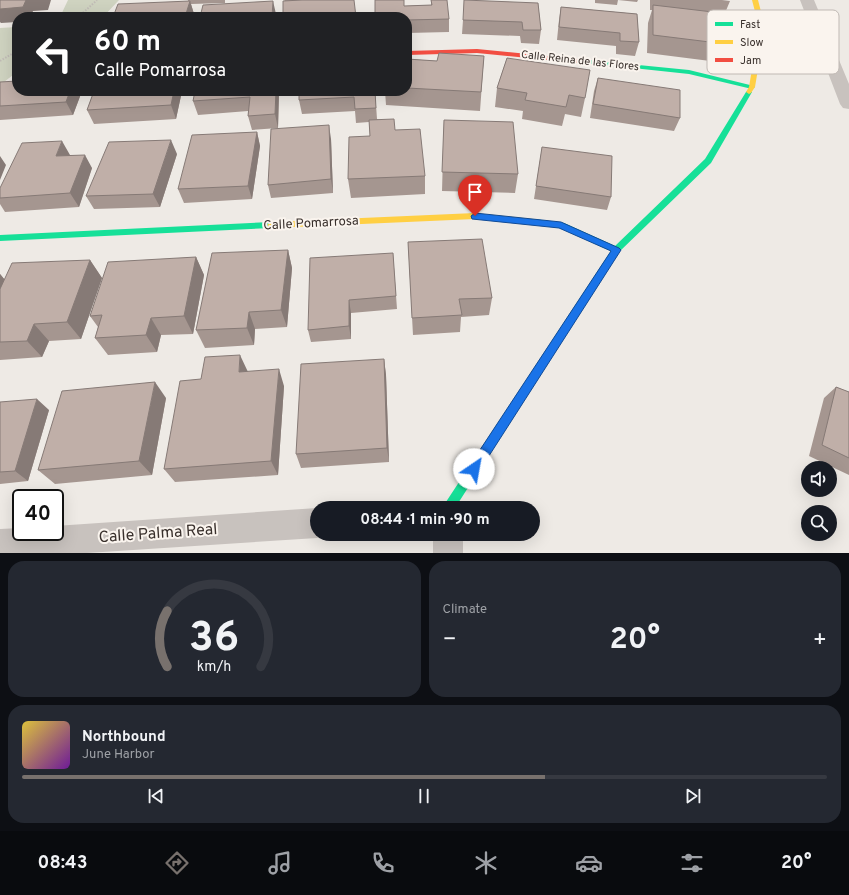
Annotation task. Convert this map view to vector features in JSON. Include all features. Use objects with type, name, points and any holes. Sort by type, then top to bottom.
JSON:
[{"type":"street","points":[[755,0],[758,10]]},
{"type":"street","points":[[807,0],[811,10]]},
{"type":"street","name":"Calle Reina de las Flores","points":[[412,53],[485,52],[689,72],[752,87]]},
{"type":"street","points":[[453,501],[616,250],[708,161],[752,87],[754,74]]},
{"type":"street","points":[[837,74],[849,104]]},
{"type":"street","name":"Calle Pomarrosa","points":[[0,238],[475,216],[561,225],[616,250]]},
{"type":"street","name":"Calle Palma Real","points":[[0,544],[310,523]]},
{"type":"street","points":[[448,541],[448,553]]},
{"type":"path","points":[[84,12],[97,0]]},
{"type":"path","points":[[0,60],[12,54]]},
{"type":"green space","points":[[68,0],[119,0],[108,12],[62,12]]},
{"type":"green space","points":[[12,27],[12,76],[0,85],[0,28]]},
{"type":"building","points":[[0,0],[26,0],[23,7],[0,9]]},
{"type":"building","points":[[354,0],[355,12],[283,12],[283,1]]},
{"type":"building","points":[[375,0],[404,0],[404,6],[432,5],[431,0],[447,0],[449,19],[412,20],[412,12],[375,12]]},
{"type":"building","points":[[464,0],[538,3],[541,30],[523,30],[522,22],[463,20]]},
{"type":"building","points":[[190,1],[187,12],[115,12],[118,4]]},
{"type":"building","points":[[273,1],[272,12],[201,12],[203,5]]},
{"type":"building","points":[[653,5],[707,11],[707,42],[653,35]]},
{"type":"building","points":[[561,7],[637,14],[639,42],[620,41],[620,33],[559,27]]},
{"type":"building","points":[[439,53],[484,56],[481,92],[412,88],[412,59],[437,61]]},
{"type":"building","points":[[507,58],[590,70],[585,98],[569,95],[566,107],[525,100],[527,93],[497,88]]},
{"type":"building","points":[[598,78],[680,90],[680,118],[593,104]]},
{"type":"building","points":[[12,81],[12,96],[68,96],[66,102],[0,106],[0,82]]},
{"type":"building","points":[[92,96],[173,96],[171,105],[87,110]]},
{"type":"building","points":[[194,96],[276,96],[275,114],[248,116],[250,97],[193,101]]},
{"type":"building","points":[[299,96],[375,96],[376,108],[355,109],[354,97],[299,100]]},
{"type":"building","points":[[394,119],[395,130],[420,129],[425,176],[348,179],[349,137],[370,136],[369,120]]},
{"type":"building","points":[[444,120],[513,122],[518,174],[442,172]]},
{"type":"building","points":[[329,125],[331,179],[268,185],[271,129]]},
{"type":"building","points":[[257,132],[248,186],[178,189],[192,135]]},
{"type":"building","points":[[171,140],[153,194],[86,196],[109,142]]},
{"type":"building","points":[[62,141],[56,156],[85,155],[70,193],[0,198],[0,188],[22,143]]},
{"type":"building","points":[[542,147],[612,156],[611,197],[536,186]]},
{"type":"building","points":[[482,239],[492,298],[459,299],[462,315],[412,318],[408,242]]},
{"type":"building","points":[[288,250],[281,310],[249,312],[247,328],[196,330],[212,253]]},
{"type":"building","points":[[393,253],[396,296],[349,300],[349,326],[308,330],[310,258]]},
{"type":"building","points":[[196,257],[184,316],[151,318],[146,335],[95,338],[102,315],[90,316],[108,262]]},
{"type":"building","points":[[90,260],[67,322],[34,324],[27,341],[0,342],[0,289],[12,263]]},
{"type":"building","points":[[240,355],[239,372],[279,369],[271,461],[164,469],[180,381],[201,379],[205,357]]},
{"type":"building","points":[[384,359],[387,448],[296,454],[301,364]]},
{"type":"building","points":[[155,382],[139,461],[38,470],[62,391]]},
{"type":"building","points":[[836,387],[849,392],[849,458],[822,445]]},
{"type":"building","points":[[37,399],[15,471],[0,472],[0,402]]},
{"type":"traffic: fast","points":[[588,62],[689,72],[752,87]]},
{"type":"traffic: fast","points":[[453,501],[616,250],[708,161],[749,92]]},
{"type":"traffic: fast","points":[[534,222],[561,225],[616,250]]},
{"type":"traffic: fast","points":[[0,238],[271,225]]},
{"type":"traffic: slow","points":[[755,0],[758,10]]},
{"type":"traffic: slow","points":[[749,92],[752,87],[754,74]]},
{"type":"traffic: slow","points":[[271,225],[475,216],[534,222]]},
{"type":"traffic: jam","points":[[412,53],[477,51],[588,62]]},
{"type":"route","points":[[474,469],[616,250],[561,225],[475,216]]}]
